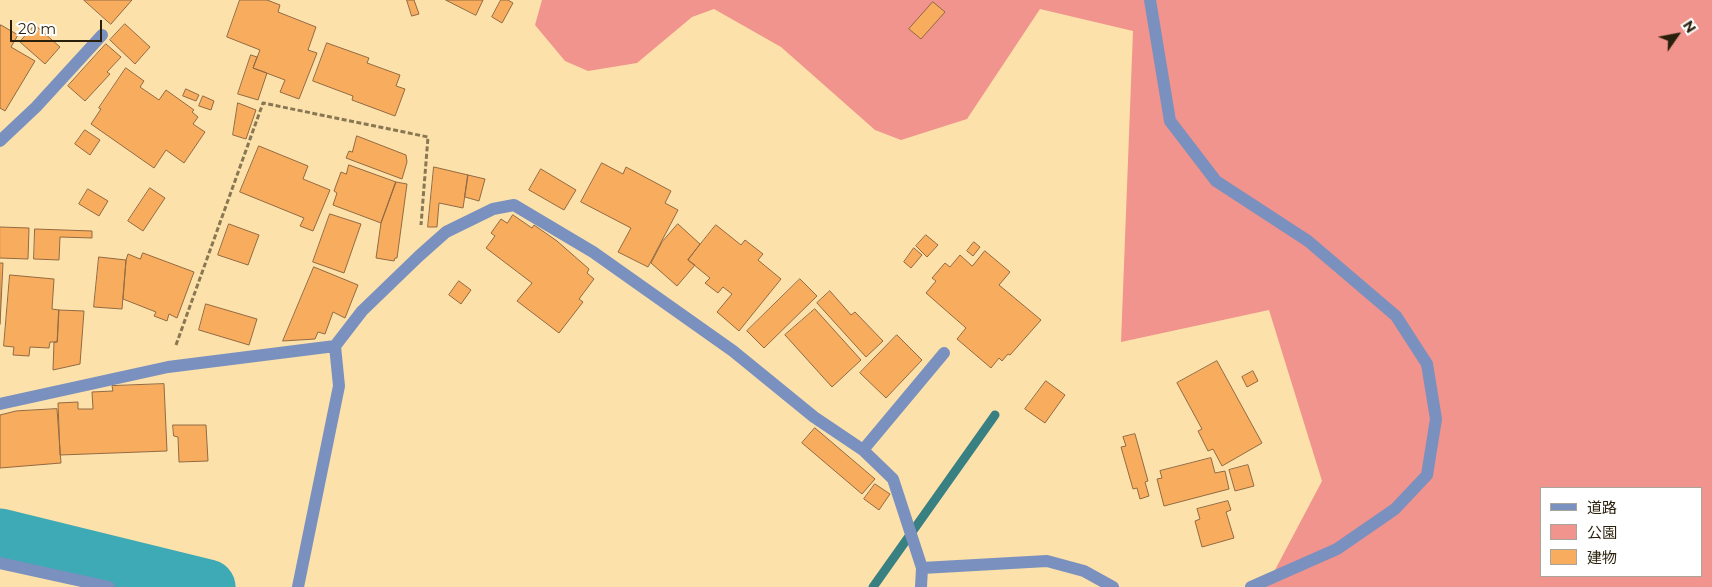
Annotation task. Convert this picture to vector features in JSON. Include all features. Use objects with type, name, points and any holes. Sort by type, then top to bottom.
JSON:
[{"type":"street","points":[[1150,0],[1170,121],[1216,181],[1308,241],[1396,316],[1427,364],[1436,419],[1427,475],[1394,509],[1337,549],[1251,587]]},
{"type":"street","points":[[0,141],[36,107],[102,35]]},
{"type":"street","points":[[298,587],[339,386],[335,346],[362,311],[418,256],[446,232],[493,209],[514,205],[593,252],[733,351],[814,417],[863,450],[893,479],[922,568],[921,587]]},
{"type":"street","points":[[0,404],[168,367],[335,346]]},
{"type":"street","points":[[863,450],[944,353]]},
{"type":"street","points":[[922,568],[1047,561],[1084,571],[1113,587]]},
{"type":"street","points":[[0,563],[109,587]]},
{"type":"path","points":[[168,367],[264,103],[428,137],[418,256]]},
{"type":"green space","points":[[542,0],[1712,0],[1712,587],[1266,587],[1322,481],[1269,310],[1121,342],[1133,31],[1040,9],[967,119],[901,140],[875,130],[781,47],[714,9],[692,17],[637,63],[588,71],[565,61],[535,25]]},
{"type":"building","points":[[84,0],[132,0],[111,24]]},
{"type":"building","points":[[240,0],[267,0],[280,5],[278,12],[316,27],[308,50],[317,53],[299,99],[280,92],[285,80],[253,68],[260,50],[227,37]]},
{"type":"building","points":[[407,0],[414,0],[419,14],[412,16]]},
{"type":"building","points":[[446,0],[483,0],[476,15]]},
{"type":"building","points":[[501,0],[508,0],[513,3],[502,23],[492,17]]},
{"type":"building","points":[[933,2],[945,12],[921,39],[909,29]]},
{"type":"building","points":[[125,24],[150,47],[135,64],[110,40]]},
{"type":"building","points":[[1,25],[18,35],[11,47],[35,61],[5,111],[0,108]]},
{"type":"building","points":[[35,25],[60,47],[45,64],[20,42]]},
{"type":"building","points":[[327,43],[369,58],[367,63],[400,75],[396,86],[405,89],[395,116],[352,100],[353,96],[313,81]]},
{"type":"building","points":[[106,44],[121,57],[107,72],[110,74],[85,101],[68,86]]},
{"type":"building","points":[[251,55],[257,57],[253,68],[267,73],[258,100],[238,94]]},
{"type":"building","points":[[126,68],[144,81],[140,87],[159,100],[166,90],[194,110],[192,112],[198,117],[193,124],[205,132],[184,163],[166,150],[154,168],[91,124],[101,109],[99,108]]},
{"type":"building","points":[[186,89],[199,95],[196,101],[183,96]]},
{"type":"building","points":[[203,96],[214,101],[211,110],[199,106]]},
{"type":"building","points":[[238,103],[256,110],[246,139],[233,135]]},
{"type":"building","points":[[85,130],[100,140],[90,155],[75,144]]},
{"type":"building","points":[[357,136],[406,155],[407,162],[402,179],[346,158],[349,151],[352,152]]},
{"type":"building","points":[[259,146],[308,166],[303,179],[330,190],[313,231],[300,226],[304,218],[240,192]]},
{"type":"building","points":[[602,163],[623,174],[626,167],[671,191],[665,203],[678,210],[648,267],[618,252],[631,228],[581,202]]},
{"type":"building","points":[[349,165],[396,182],[381,223],[333,205],[337,193],[334,191],[341,172],[346,174]]},
{"type":"building","points":[[434,167],[468,175],[463,208],[439,203],[437,227],[428,227]]},
{"type":"building","points":[[541,169],[576,190],[564,210],[529,190]]},
{"type":"building","points":[[468,175],[485,179],[479,201],[465,197]]},
{"type":"building","points":[[396,182],[407,184],[397,258],[394,261],[376,258],[381,223]]},
{"type":"building","points":[[150,188],[165,198],[143,231],[128,221]]},
{"type":"building","points":[[88,189],[108,201],[99,216],[79,204]]},
{"type":"building","points":[[330,214],[361,224],[344,273],[313,262]]},
{"type":"building","points":[[513,215],[532,228],[534,225],[557,241],[589,269],[587,273],[594,279],[579,299],[583,302],[559,333],[517,301],[532,283],[486,248],[495,236],[491,233],[501,219],[507,223]]},
{"type":"building","points":[[229,224],[259,235],[248,265],[218,255]]},
{"type":"building","points":[[678,224],[700,244],[688,260],[695,265],[677,286],[651,263],[662,242]]},
{"type":"building","points":[[716,225],[741,245],[745,240],[763,254],[758,260],[781,279],[739,331],[717,312],[732,294],[723,287],[718,293],[705,283],[710,278],[688,260]]},
{"type":"building","points":[[0,227],[29,228],[28,259],[0,258]]},
{"type":"building","points":[[35,229],[92,231],[92,238],[60,237],[59,260],[34,259]]},
{"type":"building","points":[[926,235],[938,245],[927,257],[916,246]]},
{"type":"building","points":[[974,242],[980,247],[973,256],[967,251]]},
{"type":"building","points":[[914,248],[922,255],[911,268],[904,262]]},
{"type":"building","points":[[985,251],[1010,272],[999,285],[1041,320],[1010,355],[1008,354],[1002,361],[999,358],[991,368],[957,339],[966,328],[926,293],[936,281],[932,278],[945,263],[950,267],[960,255],[972,266]]},
{"type":"building","points":[[143,253],[194,272],[177,318],[169,314],[167,321],[154,316],[156,312],[123,299],[128,254],[140,259]]},
{"type":"building","points":[[99,257],[126,260],[122,309],[94,307]]},
{"type":"building","points":[[0,263],[3,263],[0,324]]},
{"type":"building","points":[[314,267],[358,285],[345,318],[333,312],[325,334],[318,332],[315,339],[283,341]]},
{"type":"building","points":[[10,275],[54,279],[52,309],[59,310],[57,342],[50,342],[49,348],[30,347],[29,356],[13,355],[14,347],[4,346]]},
{"type":"building","points":[[800,279],[817,296],[764,348],[747,331]]},
{"type":"building","points":[[459,281],[471,290],[461,304],[449,295]]},
{"type":"building","points":[[830,291],[851,315],[855,312],[883,341],[866,357],[817,303]]},
{"type":"building","points":[[206,304],[257,319],[249,345],[199,330]]},
{"type":"building","points":[[815,309],[861,360],[832,387],[785,335]]},
{"type":"building","points":[[59,310],[84,311],[80,364],[53,370],[54,342],[57,342]]},
{"type":"building","points":[[897,335],[922,360],[886,398],[860,373]]},
{"type":"building","points":[[1217,361],[1262,443],[1222,466],[1213,449],[1208,451],[1198,431],[1202,429],[1177,383]]},
{"type":"building","points":[[1253,371],[1258,381],[1247,387],[1242,377]]},
{"type":"building","points":[[1046,381],[1065,395],[1045,423],[1025,409]]},
{"type":"building","points":[[164,384],[167,451],[60,455],[58,403],[78,402],[78,409],[93,409],[92,392],[113,391],[112,386]]},
{"type":"building","points":[[57,409],[61,463],[0,468],[0,415],[16,411]]},
{"type":"building","points":[[173,425],[206,425],[208,461],[179,462],[178,437],[174,436]]},
{"type":"building","points":[[815,428],[875,479],[862,494],[802,443]]},
{"type":"building","points":[[1135,434],[1148,481],[1145,482],[1149,496],[1140,499],[1137,488],[1133,489],[1121,447],[1126,446],[1123,437]]},
{"type":"building","points":[[1211,458],[1215,473],[1225,471],[1229,489],[1164,506],[1157,479],[1162,478],[1160,471]]},
{"type":"building","points":[[1248,465],[1254,486],[1235,491],[1229,470]]},
{"type":"building","points":[[875,484],[890,494],[879,510],[864,499]]},
{"type":"building","points":[[1228,501],[1231,510],[1226,512],[1234,538],[1202,547],[1195,521],[1200,519],[1197,509]]},
{"type":"waterway","points":[[873,587],[995,415]]},
{"type":"waterway","points":[[0,536],[208,587]]}]
